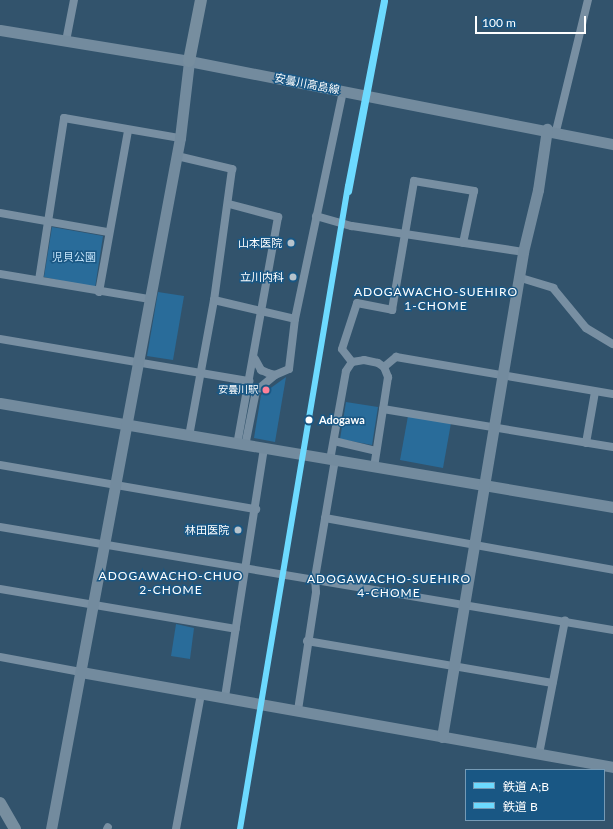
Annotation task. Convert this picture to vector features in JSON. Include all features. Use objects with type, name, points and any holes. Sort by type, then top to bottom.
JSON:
[{"type":"main road","points":[[189,61],[201,0]]},
{"type":"main road","points":[[0,803],[15,829]]},
{"type":"street","points":[[66,41],[74,0]]},
{"type":"street","points":[[442,737],[485,485],[502,374],[521,278],[523,252],[552,130],[588,0]]},
{"type":"street","name":"安曇川高島線","points":[[0,30],[189,61],[343,92],[552,130],[613,144]]},
{"type":"street","points":[[51,829],[177,156],[189,61]]},
{"type":"street","points":[[241,445],[256,391],[275,375],[289,369],[295,319],[343,92]]},
{"type":"street","points":[[39,280],[64,118],[128,131],[180,138]]},
{"type":"street","points":[[99,292],[108,232],[128,131]]},
{"type":"street","points":[[177,156],[232,169],[229,204],[214,300],[189,436]]},
{"type":"street","points":[[352,362],[342,349],[357,303],[392,310],[414,181],[474,191],[463,243]]},
{"type":"street","points":[[229,204],[278,217],[249,381],[241,445]]},
{"type":"street","points":[[0,213],[108,232]]},
{"type":"street","points":[[316,216],[352,226],[523,252]]},
{"type":"street","points":[[0,274],[99,292],[150,299]]},
{"type":"street","points":[[521,278],[553,288],[586,328],[613,344]]},
{"type":"street","points":[[214,300],[295,319]]},
{"type":"street","points":[[0,339],[249,381]]},
{"type":"street","points":[[384,367],[396,357],[613,394]]},
{"type":"street","points":[[254,359],[261,370],[275,375]]},
{"type":"street","points":[[298,710],[307,642],[316,592],[315,578],[325,518],[334,442],[346,371],[352,362],[364,360],[378,363],[384,367],[388,377],[374,467]]},
{"type":"street","points":[[586,443],[595,392]]},
{"type":"street","points":[[0,404],[613,507]]},
{"type":"street","points":[[383,409],[613,448]]},
{"type":"street","points":[[334,442],[376,450]]},
{"type":"street","points":[[225,697],[247,567],[264,449]]},
{"type":"street","points":[[0,466],[256,509]]},
{"type":"street","points":[[325,518],[474,543],[613,570]]},
{"type":"street","points":[[0,527],[315,578],[464,606],[565,620],[613,630]]},
{"type":"street","points":[[0,589],[236,629]]},
{"type":"street","points":[[539,754],[565,620]]},
{"type":"street","points":[[307,642],[552,683]]},
{"type":"street","points":[[0,657],[613,767]]},
{"type":"street","points":[[176,829],[201,694]]},
{"type":"green space","name":"児貝公園","points":[[52,227],[103,236],[95,288],[44,277]]},
{"type":"green space","points":[[158,292],[184,296],[173,360],[147,356]]},
{"type":"green space","points":[[286,377],[275,442],[254,438],[261,395]]},
{"type":"green space","points":[[346,402],[378,407],[372,445],[340,439]]},
{"type":"green space","points":[[408,416],[451,423],[443,468],[400,460]]},
{"type":"green space","points":[[176,624],[194,628],[190,659],[171,656]]},
{"type":"rail line","name":"A;B","points":[[240,829],[348,186],[384,0]]},
{"type":"rail line","name":"B","points":[[349,192],[385,1]]},
{"type":"place","name":"山本医院","points":[[291,243]]},
{"type":"place","name":"立川内科","points":[[293,277]]},
{"type":"place","name":"安曇川駅","points":[[266,390]]},
{"type":"place","name":"Adogawa","points":[[309,420]]},
{"type":"place","name":"林田医院","points":[[238,530]]},
{"type":"district","name":"ADOGAWACHO-SUEHIRO 1-CHOME","points":[[436,299]]},
{"type":"district","name":"ADOGAWACHO-CHUO 2-CHOME","points":[[171,583]]},
{"type":"district","name":"ADOGAWACHO-SUEHIRO 4-CHOME","points":[[389,586]]}]
